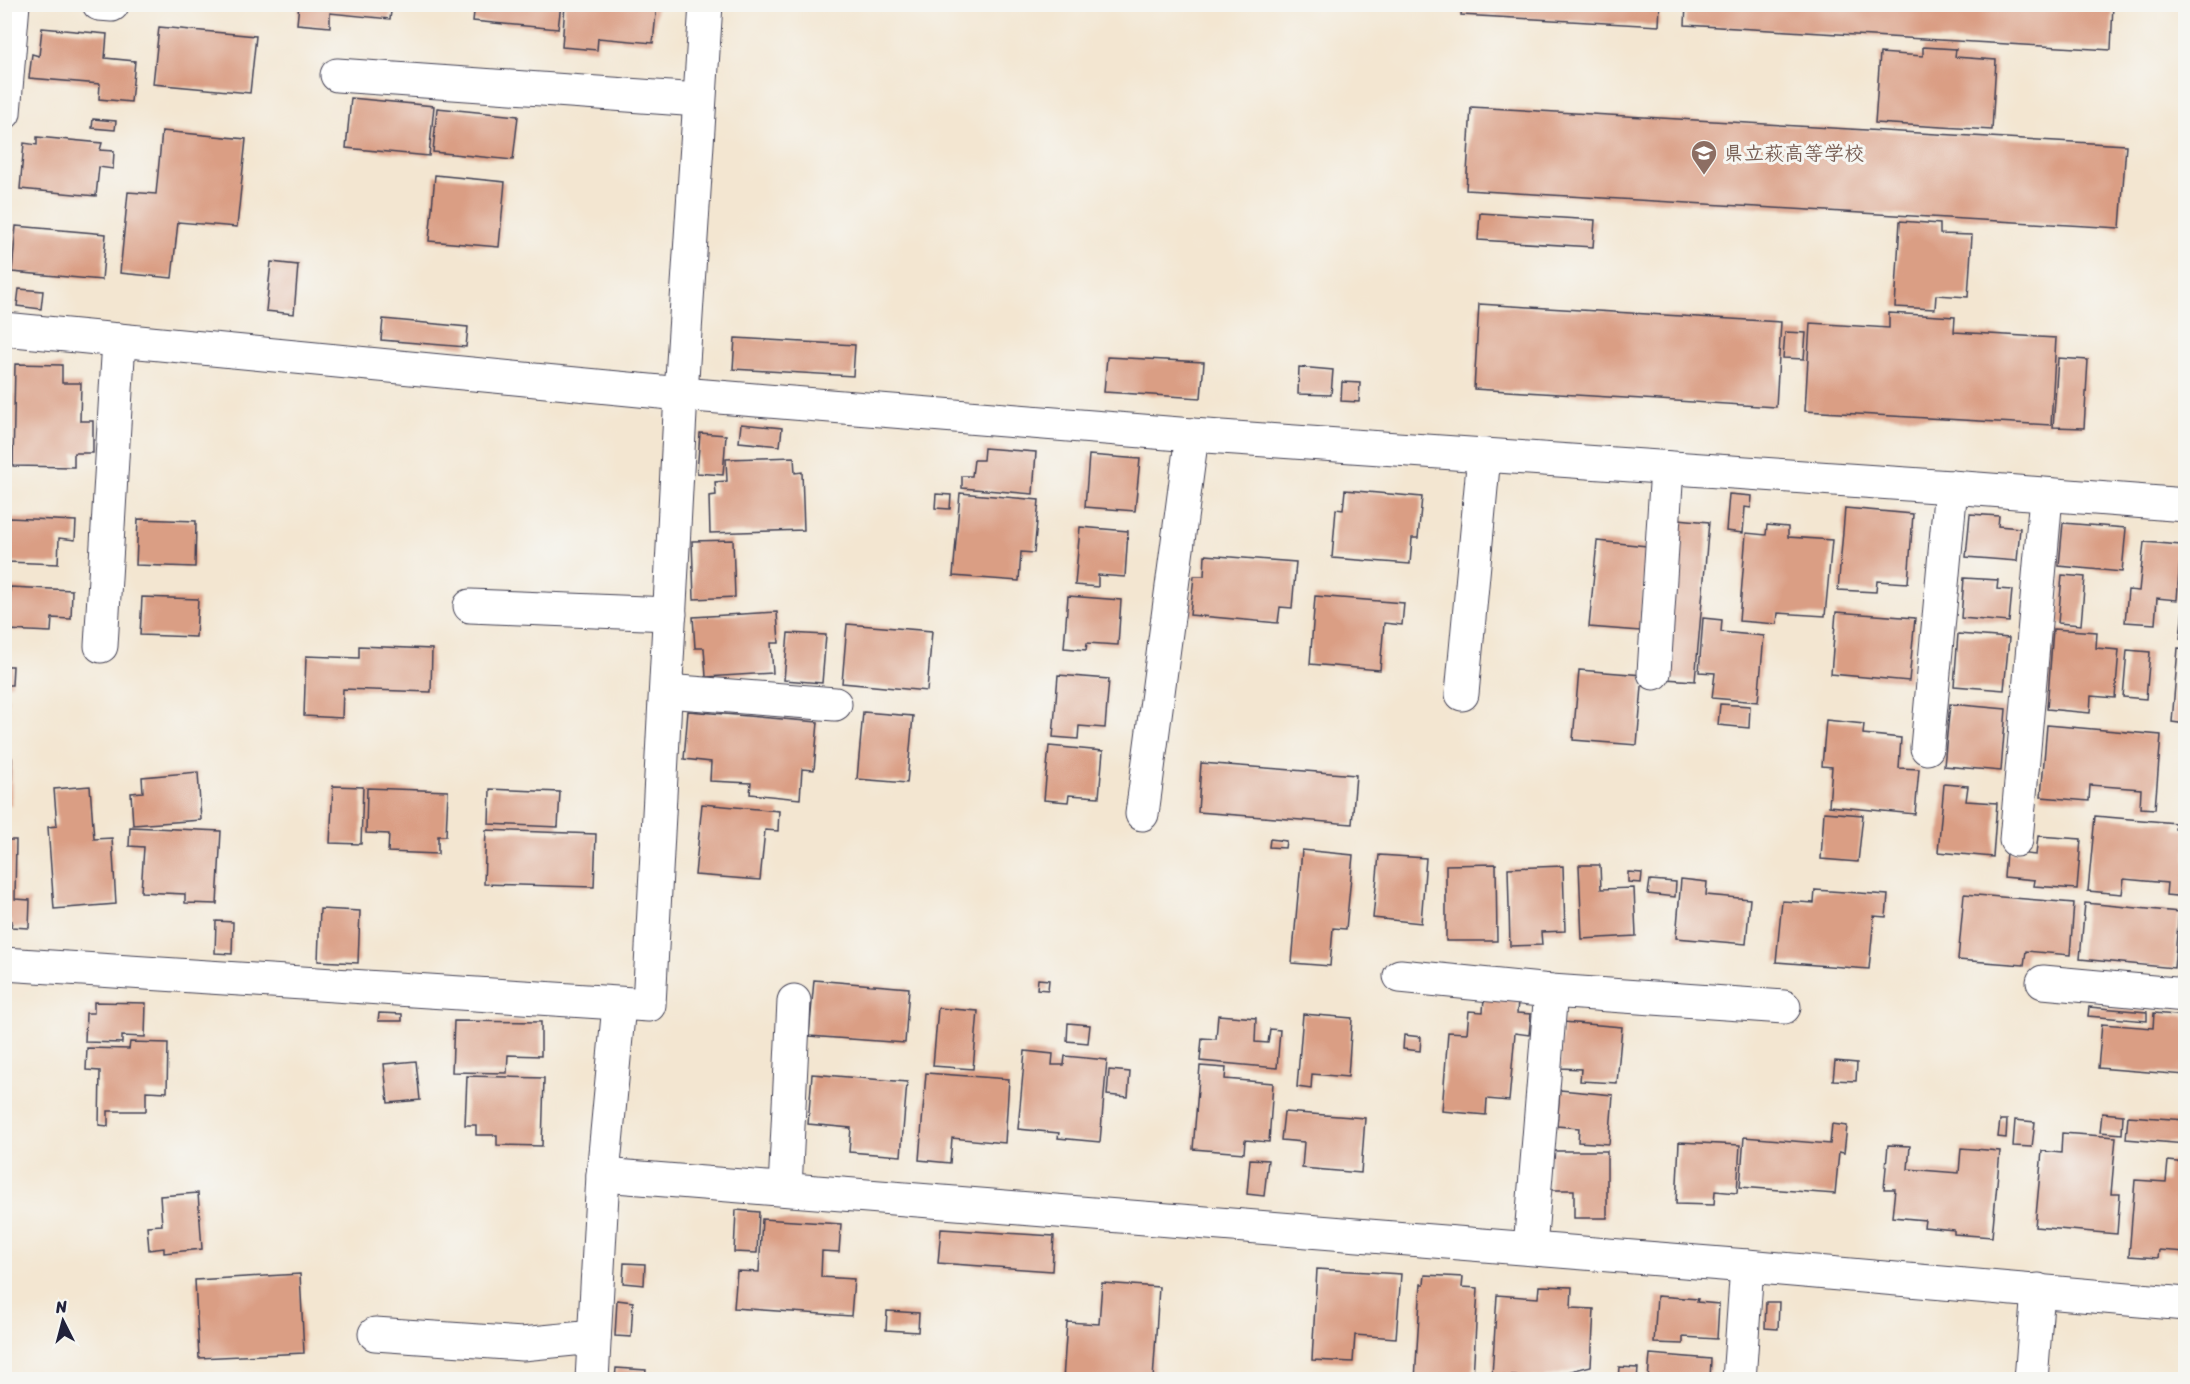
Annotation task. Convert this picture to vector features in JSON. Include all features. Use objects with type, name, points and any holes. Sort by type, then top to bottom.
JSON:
[{"type":"street","points":[[4,113],[14,4]]},
{"type":"street","points":[[4,964],[619,1005],[649,1005],[681,394],[706,4]]},
{"type":"street","points":[[337,75],[699,100]]},
{"type":"street","points":[[4,329],[681,394],[1192,435],[2186,505]]},
{"type":"street","points":[[101,646],[119,340]]},
{"type":"street","points":[[1142,814],[1192,435]]},
{"type":"street","points":[[1462,693],[1484,455]]},
{"type":"street","points":[[1653,673],[1667,468]]},
{"type":"street","points":[[1927,748],[1951,487]]},
{"type":"street","points":[[2016,840],[2046,496]]},
{"type":"street","points":[[470,606],[670,614]]},
{"type":"street","points":[[666,691],[835,704]]},
{"type":"street","points":[[1400,976],[1551,991],[1784,1007]]},
{"type":"street","points":[[2043,982],[2186,995]]},
{"type":"street","points":[[1530,1248],[1551,991]]},
{"type":"street","points":[[785,1190],[794,1001]]},
{"type":"street","points":[[592,1380],[603,1175],[619,1005]]},
{"type":"street","points":[[603,1175],[1530,1248],[2186,1304]]},
{"type":"street","points":[[1739,1380],[1747,1266]]},
{"type":"street","points":[[2031,1380],[2038,1290]]},
{"type":"street","points":[[375,1335],[522,1344],[594,1337]]},
{"type":"building","points":[[299,4],[392,4],[390,19],[330,13],[330,27],[297,24]]},
{"type":"building","points":[[475,4],[561,4],[558,29],[473,21]]},
{"type":"building","points":[[565,4],[657,4],[653,43],[598,38],[597,50],[562,47]]},
{"type":"building","points":[[1462,4],[1660,4],[1659,26],[1461,15]]},
{"type":"building","points":[[1686,4],[2113,4],[2111,50],[1685,25]]},
{"type":"building","points":[[159,27],[256,36],[250,93],[153,84]]},
{"type":"building","points":[[42,28],[107,34],[105,58],[135,61],[131,102],[99,99],[100,84],[29,78],[32,54],[39,56]]},
{"type":"building","points":[[1923,47],[1956,49],[1955,57],[1996,60],[1992,130],[1875,123],[1880,53],[1923,56]]},
{"type":"building","points":[[351,98],[434,106],[429,156],[346,148]]},
{"type":"building","points":[[1471,107],[2126,145],[2120,228],[1466,190]]},
{"type":"building","points":[[437,108],[518,116],[513,160],[433,152]]},
{"type":"building","points":[[93,119],[116,121],[115,130],[92,128]]},
{"type":"building","points":[[162,131],[246,139],[237,227],[178,222],[172,278],[120,273],[128,192],[156,194]]},
{"type":"building","points":[[37,137],[102,143],[100,150],[114,151],[113,169],[99,167],[96,196],[20,189],[24,143],[37,145]]},
{"type":"building","points":[[435,175],[505,182],[499,247],[429,241]]},
{"type":"building","points":[[1480,213],[1595,220],[1593,247],[1478,240]]},
{"type":"building","points":[[1900,221],[1940,224],[1940,234],[1972,235],[1968,297],[1936,295],[1935,309],[1895,307]]},
{"type":"building","points":[[16,226],[106,234],[102,280],[12,272]]},
{"type":"building","points":[[271,262],[298,265],[294,314],[266,311]]},
{"type":"building","points":[[19,289],[43,291],[41,309],[17,306]]},
{"type":"building","points":[[1479,304],[1781,322],[1776,407],[1474,389]]},
{"type":"building","points":[[1889,313],[1955,317],[1954,332],[2056,338],[2051,425],[1805,411],[1810,323],[1889,328]]},
{"type":"building","points":[[383,319],[468,327],[466,347],[381,340]]},
{"type":"building","points":[[1785,332],[1806,333],[1804,359],[1783,358]]},
{"type":"building","points":[[735,338],[855,345],[853,376],[733,369]]},
{"type":"building","points":[[1107,357],[1204,362],[1201,398],[1104,392]]},
{"type":"building","points":[[2058,358],[2088,360],[2084,428],[2053,427]]},
{"type":"building","points":[[15,364],[62,365],[62,383],[81,383],[80,421],[93,421],[93,453],[74,453],[74,467],[13,466]]},
{"type":"building","points":[[1299,367],[1333,370],[1331,395],[1298,394]]},
{"type":"building","points":[[1342,382],[1360,383],[1359,402],[1341,401]]},
{"type":"building","points":[[741,424],[782,428],[780,446],[739,442]]},
{"type":"building","points":[[700,433],[726,435],[723,475],[697,473]]},
{"type":"building","points":[[984,448],[1036,452],[1033,494],[962,488],[962,476],[972,476],[974,460],[983,460]]},
{"type":"building","points":[[1089,455],[1140,459],[1135,511],[1085,507]]},
{"type":"building","points":[[794,457],[795,473],[802,472],[804,530],[710,533],[709,496],[716,495],[715,482],[727,481],[726,459]]},
{"type":"building","points":[[1345,490],[1422,497],[1418,538],[1412,538],[1410,564],[1332,558],[1336,509],[1343,510]]},
{"type":"building","points":[[960,493],[1039,500],[1034,553],[1021,552],[1019,581],[953,576]]},
{"type":"building","points":[[936,494],[951,495],[950,509],[935,508]]},
{"type":"building","points":[[1729,494],[1752,496],[1751,508],[1745,507],[1743,533],[1726,531]]},
{"type":"building","points":[[1845,508],[1913,514],[1908,583],[1877,581],[1876,592],[1838,590]]},
{"type":"building","points":[[1970,514],[1999,516],[1998,526],[2020,528],[2017,561],[1966,557]]},
{"type":"building","points":[[9,518],[76,521],[75,540],[59,538],[58,564],[7,562]]},
{"type":"building","points":[[138,519],[196,521],[195,567],[136,565]]},
{"type":"building","points":[[1678,519],[1709,522],[1695,681],[1665,679]]},
{"type":"building","points":[[2063,523],[2126,528],[2122,572],[2059,566]]},
{"type":"building","points":[[1767,525],[1788,527],[1788,537],[1832,540],[1825,616],[1778,613],[1777,624],[1739,621],[1746,533],[1766,535]]},
{"type":"building","points":[[1080,527],[1128,531],[1125,577],[1098,575],[1098,587],[1075,585]]},
{"type":"building","points":[[733,540],[735,597],[694,599],[692,541]]},
{"type":"building","points":[[1597,541],[1647,546],[1640,631],[1589,627]]},
{"type":"building","points":[[2144,542],[2181,545],[2177,600],[2157,598],[2155,624],[2125,622],[2128,590],[2139,591]]},
{"type":"building","points":[[1205,555],[1296,562],[1292,608],[1280,607],[1278,623],[1190,615],[1194,576],[1204,576]]},
{"type":"building","points":[[2062,575],[2085,577],[2081,625],[2058,623]]},
{"type":"building","points":[[1964,578],[1998,580],[1997,589],[2012,590],[2009,622],[1961,618]]},
{"type":"building","points":[[10,587],[72,590],[71,619],[52,618],[51,632],[8,630]]},
{"type":"building","points":[[1068,596],[1121,600],[1118,645],[1087,643],[1086,650],[1064,648]]},
{"type":"building","points":[[1315,596],[1404,603],[1402,625],[1384,623],[1380,670],[1310,664]]},
{"type":"building","points":[[142,597],[198,599],[196,637],[140,635]]},
{"type":"building","points":[[2183,608],[2186,608],[2186,639],[2180,639]]},
{"type":"building","points":[[777,612],[779,643],[771,643],[773,673],[706,677],[704,648],[695,648],[693,617]]},
{"type":"building","points":[[1836,612],[1915,618],[1909,681],[1831,674]]},
{"type":"building","points":[[1703,618],[1722,620],[1721,632],[1764,636],[1758,702],[1712,698],[1715,673],[1699,672]]},
{"type":"building","points":[[847,624],[932,631],[927,691],[842,683]]},
{"type":"building","points":[[2053,629],[2097,632],[2096,648],[2119,650],[2115,698],[2091,696],[2090,713],[2047,709]]},
{"type":"building","points":[[788,633],[826,635],[822,683],[784,680]]},
{"type":"building","points":[[1958,634],[2009,638],[2004,690],[1954,686]]},
{"type":"building","points":[[359,646],[432,649],[431,692],[343,689],[342,718],[304,716],[306,656],[359,658]]},
{"type":"building","points":[[2178,648],[2186,649],[2186,724],[2172,722]]},
{"type":"building","points":[[2127,650],[2150,652],[2146,699],[2123,697]]},
{"type":"building","points":[[4,666],[13,666],[12,685],[4,685]]},
{"type":"building","points":[[1579,670],[1643,675],[1637,745],[1573,740]]},
{"type":"building","points":[[1058,675],[1109,679],[1105,728],[1079,726],[1078,739],[1053,737]]},
{"type":"building","points":[[4,697],[8,697],[6,750],[4,749]]},
{"type":"building","points":[[1720,704],[1750,706],[1749,728],[1718,725]]},
{"type":"building","points":[[1950,704],[2006,709],[2001,771],[1944,766]]},
{"type":"building","points":[[688,711],[818,722],[814,770],[802,769],[800,799],[750,794],[751,783],[710,781],[711,762],[684,759]]},
{"type":"building","points":[[863,712],[913,716],[907,783],[857,779]]},
{"type":"building","points":[[1826,720],[1864,724],[1863,734],[1901,738],[1899,768],[1919,769],[1915,814],[1829,806],[1832,767],[1822,766]]},
{"type":"building","points":[[2047,725],[2161,735],[2155,809],[2140,808],[2141,789],[2090,785],[2089,801],[2041,797]]},
{"type":"building","points":[[1049,746],[1103,751],[1099,797],[1069,795],[1068,802],[1044,800]]},
{"type":"building","points":[[4,758],[12,758],[11,806],[4,805]]},
{"type":"building","points":[[1201,763],[1356,775],[1352,824],[1198,812]]},
{"type":"building","points":[[198,772],[201,820],[133,825],[131,793],[143,792],[142,777]]},
{"type":"building","points":[[1944,784],[1968,786],[1966,801],[1997,803],[1993,857],[1938,852]]},
{"type":"building","points":[[90,786],[94,839],[112,838],[116,904],[54,909],[48,827],[57,826],[54,789]]},
{"type":"building","points":[[333,786],[363,787],[361,844],[330,843]]},
{"type":"building","points":[[367,788],[448,791],[446,836],[438,836],[438,854],[388,852],[389,834],[366,833]]},
{"type":"building","points":[[490,789],[560,792],[558,827],[489,824]]},
{"type":"building","points":[[702,804],[779,811],[778,831],[765,830],[760,880],[695,875]]},
{"type":"building","points":[[1824,812],[1863,815],[1858,862],[1821,859]]},
{"type":"building","points":[[2095,816],[2176,823],[2175,829],[2186,830],[2186,897],[2166,895],[2167,883],[2124,879],[2122,894],[2088,891]]},
{"type":"building","points":[[130,827],[221,831],[217,904],[185,903],[185,894],[141,892],[144,847],[129,846]]},
{"type":"building","points":[[486,830],[596,834],[594,887],[484,884]]},
{"type":"building","points":[[2038,836],[2081,839],[2077,889],[2034,886],[2035,880],[2004,877],[2006,852],[2036,855]]},
{"type":"building","points":[[1270,839],[1286,841],[1285,848],[1269,847]]},
{"type":"building","points":[[4,840],[16,840],[15,899],[30,900],[29,928],[11,927],[12,921],[4,921]]},
{"type":"building","points":[[1302,850],[1353,855],[1346,929],[1333,928],[1330,966],[1292,963]]},
{"type":"building","points":[[1379,855],[1426,858],[1421,923],[1373,918]]},
{"type":"building","points":[[1496,864],[1497,941],[1446,941],[1446,865]]},
{"type":"building","points":[[1579,865],[1600,865],[1601,889],[1634,888],[1636,936],[1582,939]]},
{"type":"building","points":[[1563,866],[1565,931],[1541,932],[1542,945],[1510,946],[1508,868]]},
{"type":"building","points":[[1628,872],[1642,873],[1641,883],[1628,882]]},
{"type":"building","points":[[1681,879],[1707,882],[1706,895],[1750,899],[1746,944],[1676,938]]},
{"type":"building","points":[[1650,880],[1676,882],[1675,897],[1648,894]]},
{"type":"building","points":[[1815,890],[1888,895],[1886,917],[1874,916],[1869,969],[1776,962],[1782,901],[1814,903]]},
{"type":"building","points":[[1964,894],[2074,903],[2070,955],[2026,951],[2024,965],[1958,960]]},
{"type":"building","points":[[2085,903],[2179,912],[2174,968],[2080,959]]},
{"type":"building","points":[[320,909],[360,911],[358,963],[318,961]]},
{"type":"building","points":[[2183,909],[2186,909],[2186,947],[2180,946]]},
{"type":"building","points":[[216,921],[233,922],[232,954],[215,953]]},
{"type":"building","points":[[1038,979],[1049,980],[1048,990],[1037,989]]},
{"type":"building","points":[[814,980],[909,988],[905,1043],[809,1036]]},
{"type":"building","points":[[1484,998],[1518,1001],[1517,1013],[1531,1014],[1529,1035],[1515,1033],[1509,1101],[1487,1099],[1486,1115],[1442,1111],[1448,1032],[1467,1033],[1469,1011],[1483,1012]]},
{"type":"building","points":[[94,1002],[146,1003],[145,1037],[122,1036],[122,1043],[85,1042],[86,1013],[94,1013]]},
{"type":"building","points":[[2089,1007],[2147,1012],[2147,1021],[2088,1016]]},
{"type":"building","points":[[938,1008],[978,1011],[973,1069],[933,1066]]},
{"type":"building","points":[[379,1013],[402,1014],[402,1021],[378,1021]]},
{"type":"building","points":[[2154,1013],[2186,1016],[2186,1075],[2098,1068],[2102,1024],[2153,1028]]},
{"type":"building","points":[[1303,1014],[1352,1018],[1348,1077],[1312,1074],[1311,1089],[1297,1087]]},
{"type":"building","points":[[1218,1015],[1256,1018],[1255,1042],[1268,1043],[1270,1029],[1280,1030],[1277,1068],[1200,1061],[1202,1038],[1216,1039]]},
{"type":"building","points":[[454,1021],[541,1022],[541,1056],[508,1055],[507,1073],[452,1072]]},
{"type":"building","points":[[1563,1022],[1622,1027],[1617,1083],[1580,1081],[1581,1069],[1560,1068]]},
{"type":"building","points":[[1068,1023],[1090,1025],[1088,1043],[1067,1041]]},
{"type":"building","points":[[1404,1035],[1421,1037],[1420,1051],[1403,1049]]},
{"type":"building","points":[[130,1042],[168,1043],[167,1092],[146,1091],[146,1111],[108,1111],[108,1126],[99,1125],[100,1071],[86,1070],[87,1048],[129,1049]]},
{"type":"building","points":[[1025,1051],[1053,1054],[1052,1065],[1064,1065],[1065,1056],[1107,1060],[1100,1142],[1058,1138],[1059,1133],[1018,1129]]},
{"type":"building","points":[[416,1061],[420,1100],[388,1103],[384,1064]]},
{"type":"building","points":[[1835,1061],[1857,1063],[1856,1081],[1833,1080]]},
{"type":"building","points":[[1200,1066],[1226,1068],[1225,1079],[1273,1083],[1269,1142],[1245,1140],[1244,1153],[1193,1149]]},
{"type":"building","points":[[1109,1070],[1130,1072],[1128,1097],[1107,1095]]},
{"type":"building","points":[[926,1073],[1009,1079],[1005,1143],[952,1138],[950,1163],[919,1160]]},
{"type":"building","points":[[812,1074],[907,1082],[901,1156],[849,1152],[851,1128],[808,1124]]},
{"type":"building","points":[[467,1076],[544,1078],[542,1146],[497,1145],[497,1135],[476,1135],[476,1125],[465,1125]]},
{"type":"building","points":[[1560,1090],[1613,1095],[1609,1144],[1578,1142],[1579,1128],[1557,1126]]},
{"type":"building","points":[[1284,1112],[1365,1118],[1361,1173],[1302,1168],[1304,1142],[1281,1140]]},
{"type":"building","points":[[2102,1113],[2123,1115],[2122,1134],[2100,1132]]},
{"type":"building","points":[[2128,1116],[2186,1120],[2186,1144],[2126,1139]]},
{"type":"building","points":[[2000,1120],[2007,1120],[2006,1138],[1998,1137]]},
{"type":"building","points":[[2015,1120],[2035,1122],[2032,1147],[2013,1146]]},
{"type":"building","points":[[1832,1124],[1847,1126],[1844,1153],[1839,1152],[1835,1194],[1740,1187],[1744,1137],[1830,1144]]},
{"type":"building","points":[[2062,1133],[2116,1137],[2111,1194],[2120,1194],[2117,1234],[2035,1227],[2042,1151],[2061,1153]]},
{"type":"building","points":[[1679,1142],[1740,1145],[1737,1193],[1715,1191],[1714,1205],[1676,1204]]},
{"type":"building","points":[[1888,1145],[1910,1146],[1908,1169],[1959,1173],[1961,1148],[2000,1151],[1992,1237],[1954,1234],[1954,1230],[1924,1227],[1925,1220],[1892,1217],[1895,1189],[1884,1189]]},
{"type":"building","points":[[1550,1151],[1607,1151],[1607,1218],[1574,1218],[1574,1190],[1550,1190]]},
{"type":"building","points":[[1250,1159],[1268,1160],[1264,1196],[1247,1194]]},
{"type":"building","points":[[2168,1161],[2186,1163],[2186,1252],[2159,1250],[2158,1258],[2129,1256],[2135,1180],[2166,1182]]},
{"type":"building","points":[[198,1193],[202,1249],[164,1253],[164,1248],[149,1250],[147,1226],[162,1225],[160,1196]]},
{"type":"building","points":[[736,1210],[759,1212],[757,1253],[734,1252]]},
{"type":"building","points":[[762,1219],[841,1224],[839,1252],[822,1251],[821,1277],[854,1279],[851,1316],[734,1308],[737,1271],[759,1272]]},
{"type":"building","points":[[941,1229],[1054,1236],[1052,1271],[938,1263]]},
{"type":"building","points":[[624,1263],[645,1264],[644,1285],[623,1283]]},
{"type":"building","points":[[1317,1269],[1401,1274],[1396,1338],[1355,1335],[1353,1362],[1312,1360]]},
{"type":"building","points":[[300,1274],[304,1353],[199,1358],[195,1280]]},
{"type":"building","points":[[1425,1275],[1463,1277],[1462,1287],[1478,1288],[1473,1378],[1449,1376],[1449,1380],[1415,1380],[1421,1284],[1424,1284]]},
{"type":"building","points":[[1102,1283],[1159,1287],[1153,1380],[1063,1380],[1067,1322],[1099,1324]]},
{"type":"building","points":[[1539,1286],[1572,1287],[1571,1308],[1594,1309],[1591,1366],[1544,1378],[1492,1375],[1497,1295],[1538,1298]]},
{"type":"building","points":[[1657,1296],[1698,1299],[1697,1302],[1719,1304],[1717,1339],[1683,1337],[1683,1344],[1654,1343]]},
{"type":"building","points":[[617,1300],[633,1302],[631,1337],[615,1336]]},
{"type":"building","points":[[1766,1302],[1779,1302],[1778,1329],[1765,1328]]},
{"type":"building","points":[[887,1311],[919,1313],[918,1332],[886,1330]]},
{"type":"building","points":[[1650,1354],[1711,1359],[1710,1380],[1648,1380]]},
{"type":"building","points":[[1619,1367],[1638,1368],[1637,1380],[1618,1380]]},
{"type":"building","points":[[616,1368],[646,1370],[645,1380],[615,1380]]},
{"type":"place","name":"県立萩高等学校","points":[[1704,176]]}]
